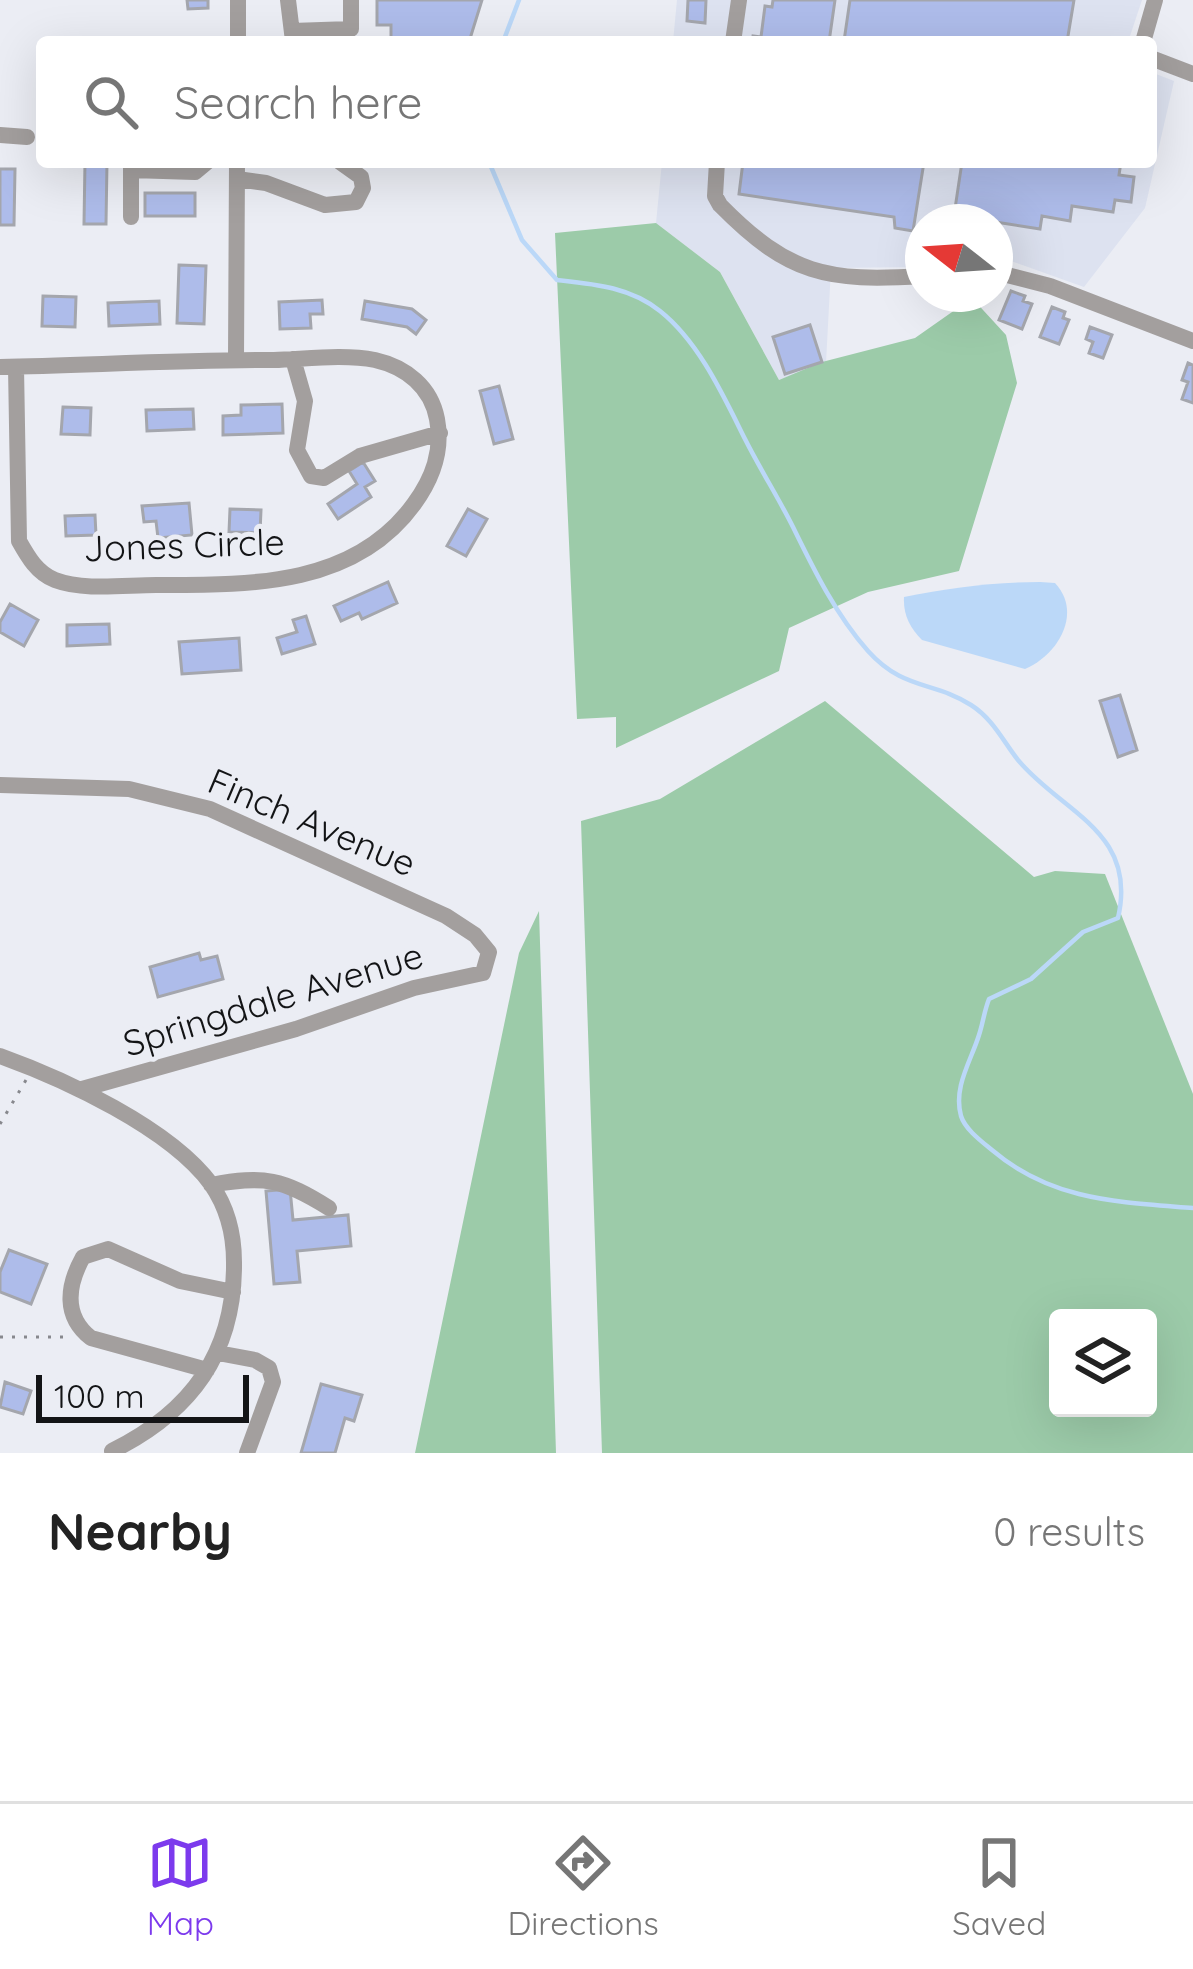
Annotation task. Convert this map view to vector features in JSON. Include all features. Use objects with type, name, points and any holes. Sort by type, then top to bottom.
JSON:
[{"type":"street","points":[[238,0],[238,36]]},
{"type":"street","points":[[288,0],[292,36]]},
{"type":"street","points":[[299,36],[350,29],[351,0]]},
{"type":"street","points":[[735,36],[739,0]]},
{"type":"street","points":[[1145,36],[1155,0]]},
{"type":"street","points":[[1157,60],[1193,74]]},
{"type":"street","points":[[0,135],[27,136]]},
{"type":"street","points":[[131,168],[131,217]]},
{"type":"street","points":[[152,168],[195,172],[200,168]]},
{"type":"street","points":[[236,360],[237,171],[325,205],[356,202],[363,188],[361,177],[348,168]]},
{"type":"street","points":[[717,168],[715,196],[731,216],[789,262],[813,272],[905,277]]},
{"type":"street","points":[[1013,277],[1193,341]]},
{"type":"street","points":[[8,367],[236,360],[293,359],[372,360],[399,368],[422,383],[440,433],[360,456],[328,476],[313,477],[297,450],[305,401],[293,359]]},
{"type":"street","name":"Jones Circle","points":[[8,367],[19,541],[32,564],[55,580],[164,585],[264,581],[354,559],[398,526],[418,499],[434,470],[440,433]]},
{"type":"street","name":"Finch Avenue","points":[[0,785],[129,789],[210,808],[446,916],[475,935],[490,952],[484,973]]},
{"type":"street","name":"Springdale Avenue","points":[[82,1089],[296,1029],[414,988],[484,973]]},
{"type":"street","points":[[0,1056],[82,1089],[159,1139],[211,1185],[224,1207],[234,1244],[233,1292],[230,1320],[218,1353],[176,1408],[144,1436],[112,1452]]},
{"type":"street","points":[[211,1185],[248,1178],[293,1186],[329,1208]]},
{"type":"street","points":[[208,1370],[91,1338],[78,1328],[69,1290],[83,1258],[108,1250],[180,1281],[233,1292]]},
{"type":"street","points":[[218,1353],[255,1360],[269,1368],[273,1382],[247,1453]]},
{"type":"path","points":[[0,1124],[33,1068]]},
{"type":"path","points":[[0,1337],[91,1338]]},
{"type":"shaded area","points":[[677,0],[1142,0],[1130,36],[674,36]]},
{"type":"shaded area","points":[[1157,74],[1174,81],[1157,155]]},
{"type":"shaded area","points":[[661,168],[1154,168],[1145,208],[1084,287],[1013,262],[1013,204],[905,204],[905,267],[831,268],[826,363],[779,380],[720,272],[656,223]]},
{"type":"green space","points":[[656,223],[720,272],[779,380],[822,362],[915,338],[952,312],[985,312],[1006,335],[1017,383],[959,571],[868,592],[789,628],[779,671],[616,748],[616,717],[577,719],[555,233]]},
{"type":"green space","points":[[825,701],[1034,877],[1055,871],[1105,874],[1193,1094],[1193,1453],[602,1453],[581,821],[660,799]]},
{"type":"green space","points":[[539,911],[556,1453],[415,1453],[519,953]]},
{"type":"water","points":[[1055,583],[1067,607],[1067,620],[1048,654],[1025,669],[922,640],[905,610],[904,597]]},
{"type":"building","points":[[187,0],[208,0],[208,8],[188,9]]},
{"type":"building","points":[[377,0],[482,0],[471,36],[391,36],[391,25],[377,25]]},
{"type":"building","points":[[688,0],[706,0],[705,23],[687,21]]},
{"type":"building","points":[[773,0],[835,0],[830,36],[761,36],[765,6],[772,7]]},
{"type":"building","points":[[850,0],[1074,0],[1068,36],[845,36]]},
{"type":"building","points":[[85,168],[107,168],[106,224],[84,224]]},
{"type":"building","points":[[742,168],[923,168],[917,204],[905,204],[905,230],[895,228],[894,217],[739,194]]},
{"type":"building","points":[[961,168],[1120,168],[1119,175],[1134,177],[1131,202],[1115,200],[1113,212],[1072,206],[1070,221],[1042,216],[1040,229],[1013,225],[1013,204],[956,204]]},
{"type":"building","points":[[0,169],[15,169],[14,225],[0,225]]},
{"type":"building","points":[[145,193],[195,193],[195,216],[145,216]]},
{"type":"building","points":[[179,265],[206,266],[204,324],[177,323]]},
{"type":"building","points":[[1013,292],[1032,304],[1022,329],[999,320],[1002,312],[1013,312]]},
{"type":"building","points":[[43,296],[76,297],[75,327],[42,326]]},
{"type":"building","points":[[322,300],[323,314],[310,314],[311,328],[280,329],[279,302]]},
{"type":"building","points":[[159,301],[160,324],[109,326],[108,303]]},
{"type":"building","points":[[365,301],[412,309],[426,320],[416,334],[407,327],[362,319]]},
{"type":"building","points":[[1052,307],[1065,312],[1063,318],[1069,320],[1059,344],[1040,337]]},
{"type":"building","points":[[810,325],[822,362],[785,374],[773,337]]},
{"type":"building","points":[[1090,327],[1112,335],[1103,358],[1089,353]]},
{"type":"building","points":[[1188,363],[1193,365],[1193,403],[1182,399]]},
{"type":"building","points":[[499,386],[513,439],[494,444],[480,391]]},
{"type":"building","points":[[282,404],[283,433],[223,435],[223,416],[241,415],[241,405]]},
{"type":"building","points":[[63,407],[91,408],[90,435],[61,434]]},
{"type":"building","points":[[193,409],[194,429],[147,431],[146,410]]},
{"type":"building","points":[[363,462],[375,481],[365,487],[371,497],[338,519],[328,504],[357,484],[349,471]]},
{"type":"building","points":[[189,503],[192,535],[158,538],[156,521],[144,522],[142,506]]},
{"type":"building","points":[[230,509],[261,510],[260,533],[229,532]]},
{"type":"building","points":[[468,509],[487,519],[466,556],[447,546]]},
{"type":"building","points":[[95,515],[96,535],[66,536],[65,516]]},
{"type":"building","points":[[388,582],[397,603],[362,619],[359,613],[341,621],[334,606]]},
{"type":"building","points":[[10,604],[38,620],[24,646],[0,632]]},
{"type":"building","points":[[306,616],[315,644],[282,654],[277,638],[297,632],[293,620]]},
{"type":"building","points":[[109,624],[110,644],[67,646],[67,625]]},
{"type":"building","points":[[239,638],[241,670],[182,674],[179,642]]},
{"type":"building","points":[[1120,695],[1137,750],[1118,757],[1100,701]]},
{"type":"building","points":[[199,953],[201,960],[217,956],[223,979],[158,997],[150,967]]},
{"type":"building","points":[[290,1189],[293,1220],[348,1215],[351,1246],[297,1251],[300,1282],[274,1284],[266,1191]]},
{"type":"building","points":[[9,1250],[47,1264],[31,1304],[0,1292],[0,1272]]},
{"type":"building","points":[[5,1382],[31,1391],[23,1414],[0,1407]]},
{"type":"building","points":[[321,1384],[362,1395],[354,1421],[345,1418],[335,1453],[301,1453]]},
{"type":"waterway","points":[[505,36],[519,0]]},
{"type":"waterway","points":[[492,168],[522,240],[557,280],[598,285],[636,297],[660,311],[687,338],[719,387],[826,592],[868,651],[894,673],[957,697],[979,711],[1018,760],[1092,826],[1117,864],[1118,918],[1083,932],[1031,979],[989,999],[961,1084],[959,1105],[966,1126],[1015,1167],[1062,1189],[1112,1200],[1193,1208]]}]
